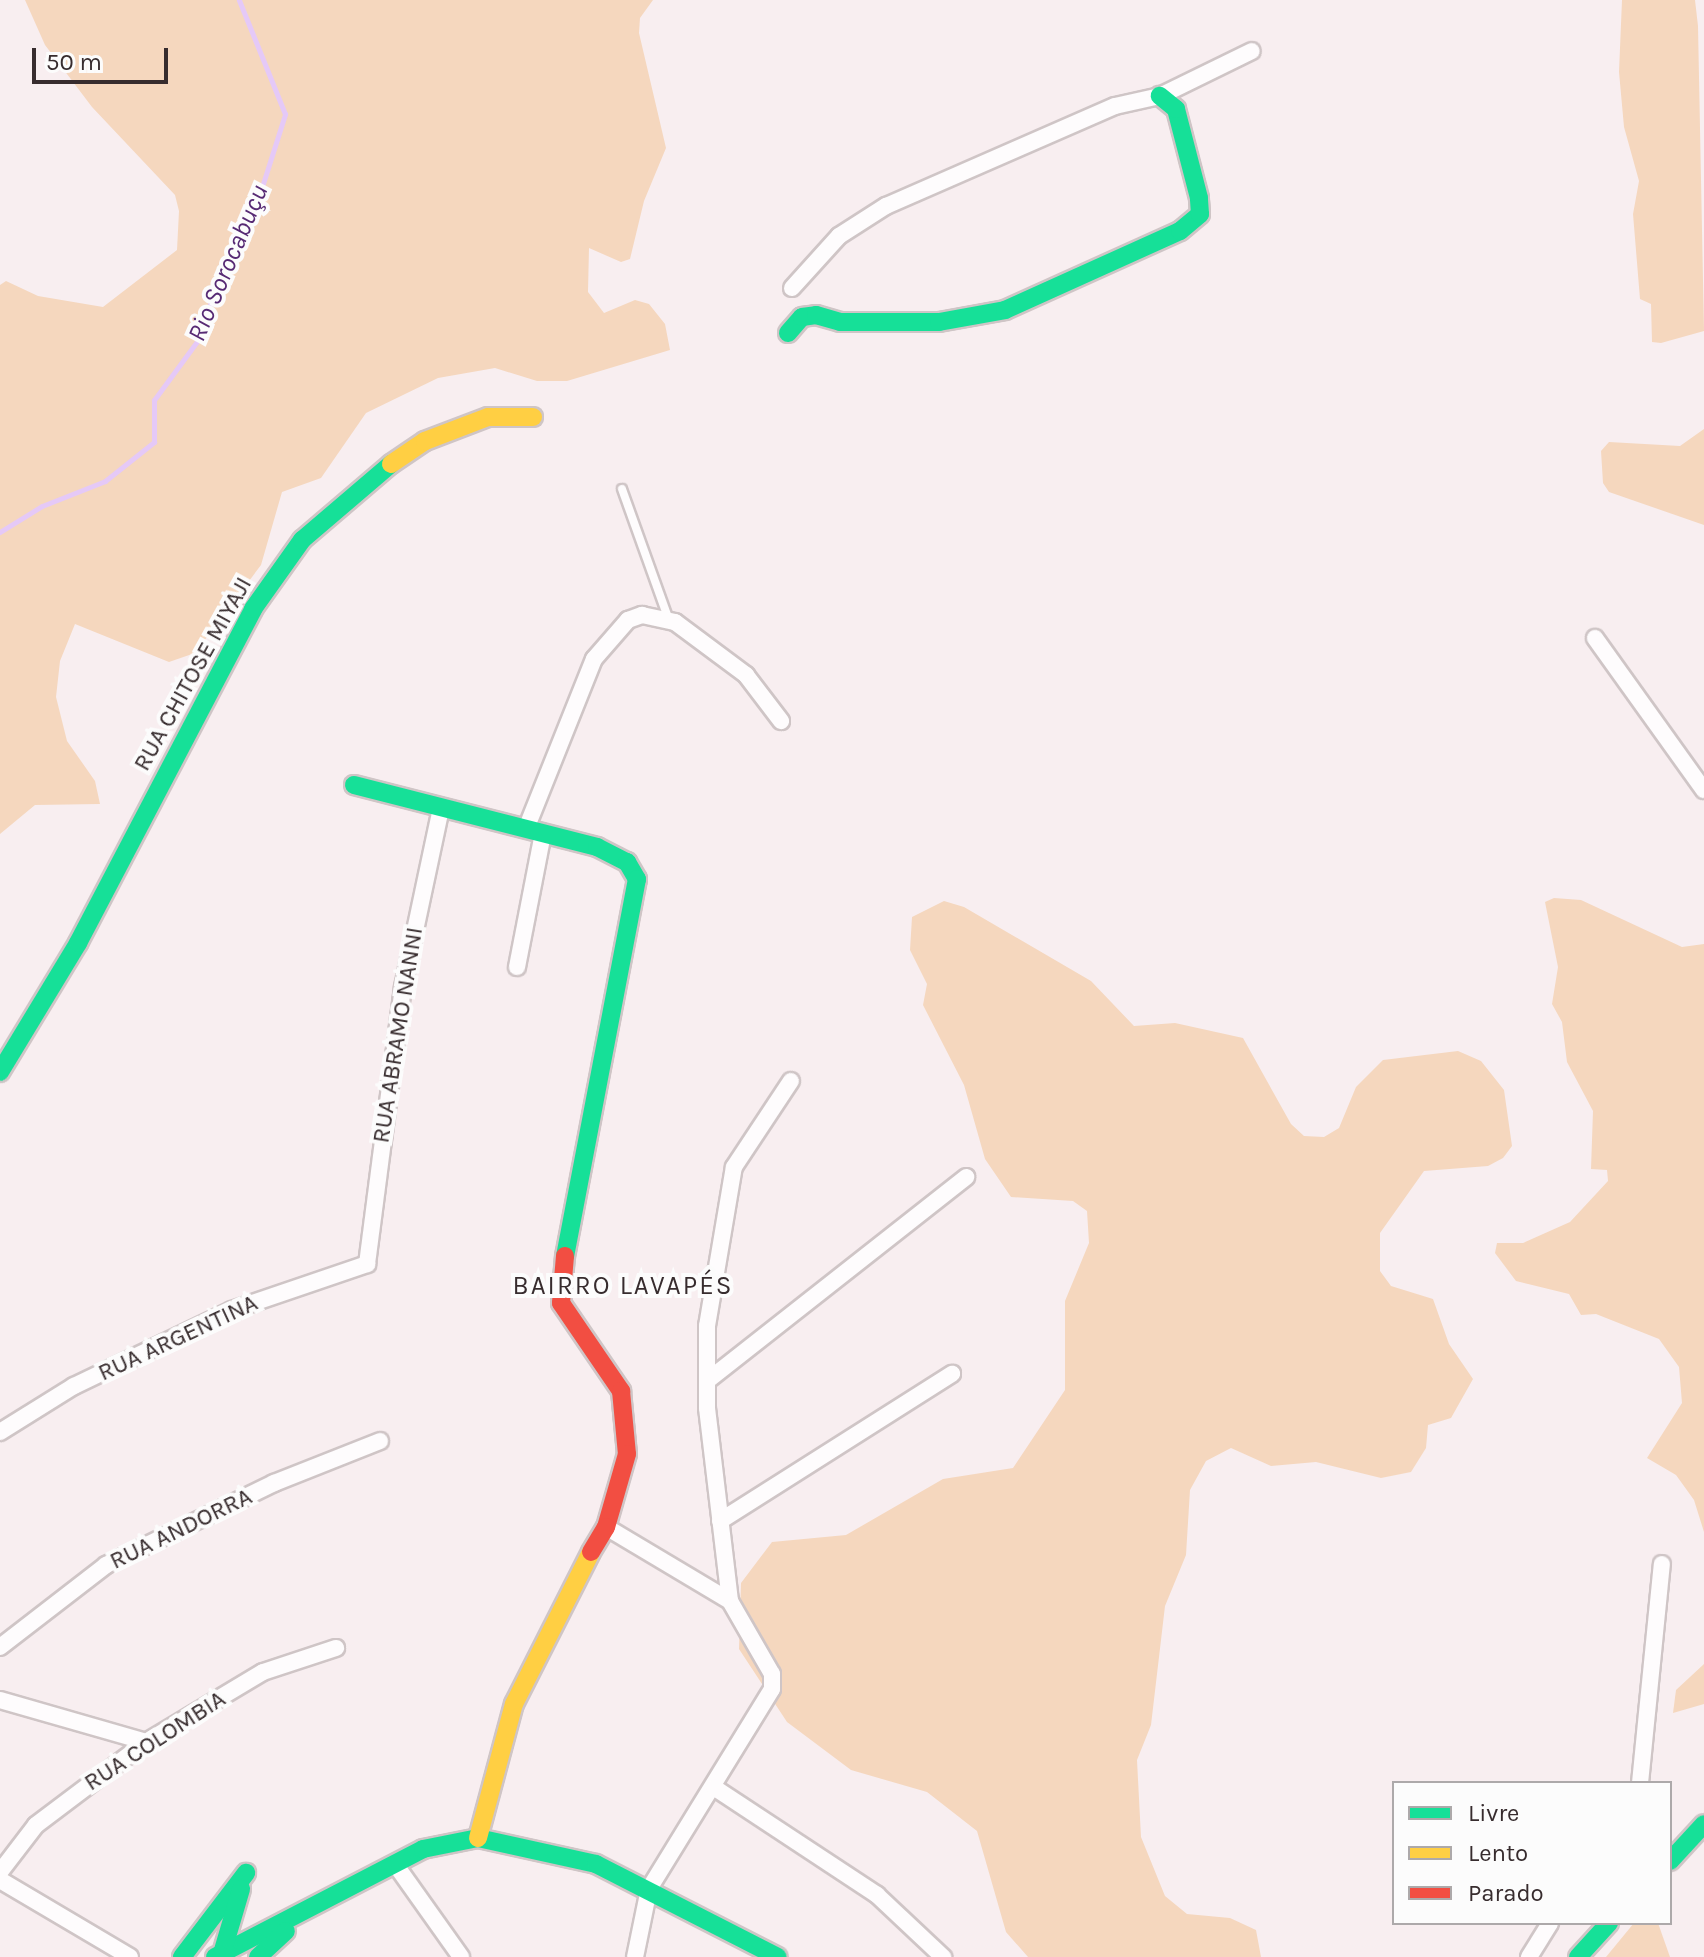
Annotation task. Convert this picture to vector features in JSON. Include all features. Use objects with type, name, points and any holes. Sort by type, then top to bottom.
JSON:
[{"type":"street","points":[[792,288],[839,236],[886,206],[1115,106],[1160,96],[1252,51]]},
{"type":"street","points":[[788,333],[802,317],[816,315],[840,322],[939,322],[1005,310],[1180,231],[1200,214],[1199,198],[1176,109],[1160,96]]},
{"type":"street","name":"RUA CHITOSE MIYAJI","points":[[0,1072],[78,943],[253,609],[302,540],[358,486],[425,441],[488,417],[533,417]]},
{"type":"street","points":[[517,967],[534,831],[553,751],[606,640],[642,615],[669,620],[746,675],[781,721]]},
{"type":"street","points":[[1595,638],[1704,790]]},
{"type":"street","points":[[354,785],[616,854],[637,879],[558,1290],[568,1314],[621,1391],[627,1454],[606,1527],[519,1691],[478,1838]]},
{"type":"street","name":"RUA ABRAMO NANNI","points":[[367,1264],[403,987],[441,808]]},
{"type":"street","points":[[635,1957],[649,1889],[715,1788],[772,1689],[767,1661],[730,1601],[707,1381],[707,1326],[726,1191],[734,1167],[791,1081]]},
{"type":"street","points":[[707,1381],[966,1177]]},
{"type":"street","name":"RUA ARGENTINA","points":[[0,1432],[74,1386],[232,1310],[367,1264]]},
{"type":"street","points":[[720,1521],[952,1374]]},
{"type":"street","name":"RUA ANDORRA","points":[[0,1647],[106,1565],[274,1483],[380,1441]]},
{"type":"street","points":[[606,1527],[730,1601]]},
{"type":"street","points":[[1640,1781],[1662,1564]]},
{"type":"street","name":"RUA COLOMBIA","points":[[0,1872],[36,1825],[146,1742],[263,1672],[336,1648]]},
{"type":"street","points":[[0,1700],[146,1742]]},
{"type":"street","points":[[715,1788],[877,1895],[943,1957]]},
{"type":"street","points":[[1672,1859],[1704,1824]]},
{"type":"street","points":[[219,1956],[423,1849],[478,1838],[559,1852],[649,1889],[778,1957]]},
{"type":"street","points":[[395,1864],[461,1957]]},
{"type":"street","points":[[182,1957],[246,1873],[219,1956]]},
{"type":"street","points":[[0,1880],[130,1957]]},
{"type":"street","points":[[258,1957],[314,1908]]},
{"type":"street","points":[[1529,1957],[1549,1925]]},
{"type":"street","points":[[1578,1957],[1607,1925]]},
{"type":"lane","points":[[622,489],[669,620]]},
{"type":"shaded area","points":[[25,0],[653,0],[640,18],[639,33],[666,148],[644,201],[630,259],[621,262],[589,248],[588,292],[604,313],[635,300],[649,304],[665,324],[670,350],[567,381],[537,381],[495,368],[438,378],[366,413],[321,478],[282,492],[261,565],[195,653],[169,662],[75,624],[60,661],[56,697],[67,741],[95,781],[100,804],[35,805],[0,834],[0,285],[6,281],[38,296],[103,307],[177,250],[179,211],[175,195],[92,107],[45,45]]},
{"type":"shaded area","points":[[1622,0],[1695,0],[1698,26],[1704,331],[1661,343],[1652,342],[1651,304],[1640,299],[1633,214],[1639,181],[1624,127],[1619,72]]},
{"type":"shaded area","points":[[1704,429],[1704,525],[1609,492],[1603,483],[1601,451],[1609,442],[1680,446]]},
{"type":"shaded area","points":[[1554,898],[1581,900],[1682,947],[1704,944],[1704,1532],[1694,1500],[1676,1475],[1647,1458],[1682,1403],[1679,1367],[1659,1339],[1596,1314],[1581,1315],[1569,1294],[1516,1281],[1495,1253],[1497,1243],[1523,1243],[1570,1222],[1608,1181],[1607,1170],[1591,1169],[1593,1111],[1567,1062],[1562,1022],[1552,1004],[1558,967],[1545,902]]},
{"type":"shaded area","points":[[944,901],[964,907],[1091,981],[1134,1026],[1175,1023],[1243,1038],[1291,1124],[1304,1136],[1324,1137],[1339,1128],[1356,1087],[1383,1060],[1458,1051],[1481,1061],[1504,1090],[1512,1146],[1503,1158],[1488,1166],[1424,1171],[1380,1233],[1380,1271],[1391,1286],[1433,1299],[1449,1344],[1473,1379],[1451,1418],[1428,1425],[1426,1448],[1411,1472],[1381,1478],[1316,1462],[1271,1466],[1231,1448],[1206,1461],[1190,1490],[1186,1555],[1165,1606],[1151,1725],[1137,1760],[1141,1837],[1165,1896],[1187,1914],[1230,1918],[1256,1930],[1261,1957],[1028,1957],[1006,1932],[977,1831],[927,1792],[851,1770],[787,1722],[739,1649],[741,1583],[772,1542],[846,1535],[943,1479],[1013,1468],[1065,1390],[1065,1301],[1089,1243],[1087,1211],[1073,1201],[1011,1197],[985,1159],[964,1085],[923,1005],[927,984],[910,950],[912,917]]},
{"type":"shaded area","points":[[1704,1664],[1704,1704],[1673,1713],[1676,1690]]},
{"type":"shaded area","points":[[1632,1925],[1659,1925],[1670,1957],[1606,1957]]},
{"type":"waterway","name":"Rio Sorocabuçu","points":[[0,532],[42,506],[105,481],[154,442],[154,400],[204,332],[215,281],[260,193],[285,114],[239,0]]},
{"type":"traffic: fast","points":[[788,333],[802,317],[816,315],[840,322],[939,322],[1005,310],[1180,231],[1200,214],[1199,198],[1176,109],[1160,96]]},
{"type":"traffic: fast","points":[[0,1072],[78,943],[253,609],[302,540],[391,464]]},
{"type":"traffic: fast","points":[[354,785],[597,847],[627,862],[637,879],[565,1256]]},
{"type":"traffic: fast","points":[[1672,1859],[1704,1824]]},
{"type":"traffic: fast","points":[[215,1957],[423,1849],[478,1838],[596,1864],[778,1957]]},
{"type":"traffic: fast","points":[[182,1957],[246,1873]]},
{"type":"traffic: fast","points":[[221,1957],[241,1889]]},
{"type":"traffic: fast","points":[[1578,1957],[1607,1925]]},
{"type":"traffic: fast","points":[[258,1957],[286,1931]]},
{"type":"traffic: slow","points":[[391,464],[425,441],[488,417],[533,417]]},
{"type":"traffic: slow","points":[[478,1838],[514,1704],[591,1552]]},
{"type":"traffic: jam","points":[[565,1256],[561,1303],[621,1391],[627,1454],[606,1527],[591,1552]]},
{"type":"district","name":"BAIRRO LAVAPÉS","points":[[623,1286]]}]
